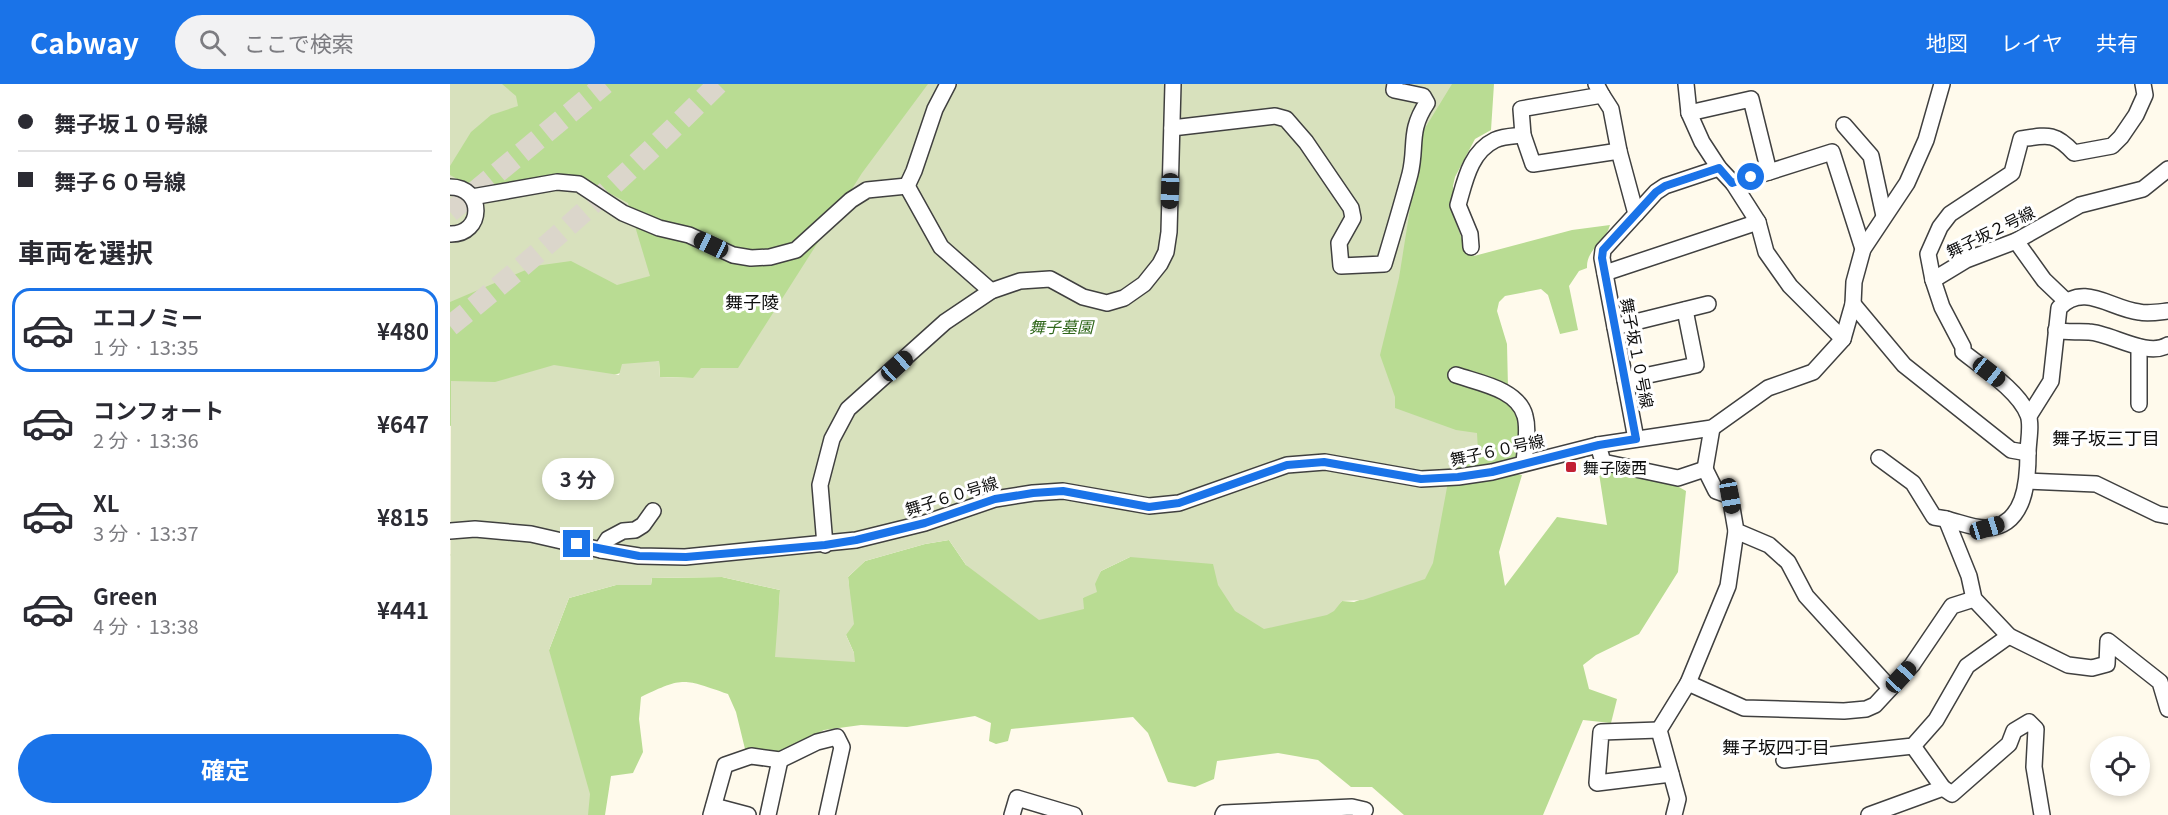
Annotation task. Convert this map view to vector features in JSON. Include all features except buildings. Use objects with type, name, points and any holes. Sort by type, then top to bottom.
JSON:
[{"type":"street","points":[[907,186],[935,109],[948,84]]},
{"type":"street","points":[[825,545],[820,485],[832,439],[848,409],[945,322],[991,291],[1020,281],[1050,279],[1083,297],[1107,303],[1124,298],[1144,284],[1160,264],[1166,252],[1169,232],[1173,84]]},
{"type":"street","points":[[1172,128],[1275,116],[1286,119],[1351,208],[1353,218],[1339,243],[1341,266],[1384,264],[1410,171],[1413,133],[1426,103],[1423,96],[1394,90],[1395,84]]},
{"type":"street","points":[[1686,84],[1689,113],[1702,142],[1758,222],[1766,252],[1790,286],[1842,339]]},
{"type":"street","points":[[2029,416],[2017,398],[2001,382],[1963,352],[1963,347],[1942,308],[1928,254],[1940,227],[1950,214],[2012,173],[2021,139],[2046,135],[2062,140],[2074,153],[2112,146],[2136,115],[2145,95],[2143,84]]},
{"type":"street","name":"舞子６０号線","points":[[450,531],[475,529],[531,534],[639,556],[686,557],[825,545],[856,540],[925,523],[995,499],[1033,493],[1063,491],[1149,507],[1179,503],[1287,465],[1324,462],[1421,479],[1458,477],[1492,472],[1599,445],[1712,428],[1768,388],[1813,372],[1842,339],[1853,304],[1854,282],[1863,249],[1907,183],[1946,85]]},
{"type":"street","points":[[1620,151],[1533,164],[1524,135],[1521,109],[1599,89],[1611,109],[1636,214]]},
{"type":"street","points":[[1689,113],[1759,98],[1769,172]]},
{"type":"street","points":[[1844,125],[1871,156],[1884,216]]},
{"type":"street","points":[[1471,247],[1470,234],[1458,206],[1472,161],[1484,147],[1497,139],[1524,135]]},
{"type":"street","points":[[1732,183],[1832,152],[1863,249]]},
{"type":"street","name":"舞子坂１０号線","points":[[1636,439],[1602,258],[1603,250],[1656,192],[1665,186],[1719,168]]},
{"type":"street","name":"舞子坂２号線","points":[[1933,280],[1966,260],[2016,241],[2080,205],[2143,189],[2168,169]]},
{"type":"street","points":[[472,197],[557,182],[579,184],[623,213],[659,228],[689,235],[733,255],[751,258],[770,257],[796,250],[851,200],[867,190],[907,186]]},
{"type":"street","points":[[907,186],[941,247],[991,291]]},
{"type":"street","points":[[2143,189],[2168,186]]},
{"type":"street","points":[[450,187],[461,188],[472,197],[476,211],[472,225],[460,234],[450,234]]},
{"type":"street","points":[[1605,273],[1758,222]]},
{"type":"street","points":[[2016,241],[2044,280],[2066,301]]},
{"type":"street","points":[[1879,458],[1913,483],[1934,517],[1987,528],[2004,523],[2017,510],[2025,495],[2028,481],[2029,416],[2050,381],[2059,308],[2066,301],[2087,296],[2139,312],[2168,311]]},
{"type":"street","points":[[1615,327],[1708,304]]},
{"type":"street","points":[[1853,304],[1904,365],[2011,450],[2028,453]]},
{"type":"street","points":[[1625,380],[1696,365],[1685,310]]},
{"type":"street","points":[[2056,330],[2070,333],[2090,332],[2139,347],[2163,348],[2168,345]]},
{"type":"street","points":[[2139,347],[2139,404]]},
{"type":"street","points":[[1456,375],[1505,392],[1521,408],[1526,418],[1524,463]]},
{"type":"street","points":[[1674,815],[1678,799],[1659,730],[1688,683],[1728,586],[1736,531],[1730,496],[1716,491],[1705,469],[1712,428]]},
{"type":"street","points":[[1599,445],[1604,462],[1678,478],[1705,469]]},
{"type":"street","points":[[2028,481],[2096,484],[2158,514],[2168,516]]},
{"type":"street","points":[[601,550],[608,539],[623,531],[635,530],[643,525],[653,511]]},
{"type":"street","points":[[1946,519],[1969,576],[1974,599],[2009,636],[2068,665],[2092,668],[2107,664],[2108,641],[2160,682],[2168,709]]},
{"type":"street","points":[[635,530],[639,556]]},
{"type":"street","points":[[1736,531],[1769,545],[1788,562],[1806,596],[1890,688]]},
{"type":"street","points":[[1688,683],[1744,708],[1866,709],[1875,705],[1912,665],[1952,606],[1974,599]]},
{"type":"street","points":[[1784,760],[1913,746],[1936,720],[1967,666],[2009,636]]},
{"type":"street","points":[[1869,815],[1948,791],[2009,744],[2014,731],[2029,722],[2036,729],[2034,767],[2042,815]]},
{"type":"street","points":[[1659,730],[1601,732],[1597,783],[1671,774]]},
{"type":"street","points":[[748,815],[713,811],[725,765],[751,756],[780,760],[817,742],[837,737],[842,747],[827,815]]},
{"type":"street","points":[[1913,746],[1948,791]]},
{"type":"street","points":[[768,815],[780,760]]},
{"type":"street","points":[[1012,815],[1017,798],[1074,815]]},
{"type":"street","points":[[1223,815],[1224,813],[1352,807],[1365,810]]},
{"type":"green space","points":[[450,84],[1494,84],[1491,130],[1475,139],[1455,177],[1453,186],[1456,223],[1462,239],[1474,256],[1572,230],[1610,225],[1590,256],[1587,268],[1579,271],[1569,286],[1578,330],[1560,334],[1548,295],[1541,289],[1505,296],[1499,302],[1497,311],[1507,344],[1508,388],[1522,416],[1520,460],[1446,474],[693,378],[660,377],[659,361],[450,426]]},
{"type":"green space","points":[[450,84],[502,84],[516,96],[518,106],[491,115],[471,132],[450,166]]},
{"type":"green space","name":"舞子墓園","points":[[928,84],[1452,84],[1422,133],[1399,278],[1380,355],[1395,397],[1395,408],[1456,430],[1477,433],[1478,451],[1453,455],[1433,563],[1425,579],[1363,600],[1342,601],[1334,611],[1327,615],[1264,629],[1235,611],[1218,585],[1213,564],[1130,557],[1101,571],[1095,584],[1097,592],[1083,598],[1084,609],[1039,620],[966,565],[949,540],[925,544],[865,561],[848,577],[854,624],[846,635],[854,653],[855,662],[775,657],[780,590],[722,577],[652,578],[651,585],[616,585],[569,598],[549,650],[590,794],[588,815],[450,815],[451,381],[495,382],[554,365],[619,375],[622,364],[659,361],[660,377],[693,378],[701,368],[738,368],[862,173]]},
{"type":"green space","points":[[450,175],[472,187],[577,176],[628,203],[650,276],[617,285],[571,261],[535,266],[450,302]]},
{"type":"green space","points":[[1598,467],[1628,475],[1656,474],[1686,491],[1678,572],[1639,634],[1596,655],[1583,665],[1589,689],[1617,699],[1611,723],[1583,720],[1543,815],[1404,815],[1372,787],[1351,787],[1318,760],[1278,753],[1217,761],[1214,779],[1195,787],[1168,782],[1148,733],[1133,717],[1011,729],[1008,741],[996,744],[989,741],[991,723],[975,716],[907,727],[861,725],[824,730],[779,754],[745,749],[736,712],[728,694],[702,685],[684,682],[667,686],[641,697],[639,719],[643,752],[633,773],[611,776],[605,815],[587,815],[450,554],[549,650],[569,598],[616,585],[651,585],[652,578],[722,577],[780,590],[779,610],[854,653],[846,635],[850,600],[848,577],[865,561],[925,544],[949,540],[966,565],[1083,598],[1101,571],[1130,557],[1124,532],[1335,607],[1342,601],[1354,602],[1382,592],[1345,501],[1503,472],[1522,475],[1499,552],[1505,586],[1557,517],[1607,525]]},
{"type":"tunnel","points":[[450,212],[605,84]]},
{"type":"tunnel","points":[[450,326],[587,209],[718,84]]},
{"type":"place","name":"舞子陵西","points":[[1571,467]]},
{"type":"district","name":"舞子陵","points":[[752,301]]},
{"type":"district","name":"舞子坂三丁目","points":[[2106,437]]},
{"type":"district","name":"舞子坂四丁目","points":[[1776,746]]},
{"type":"route","points":[[577,544],[639,556],[686,557],[825,545],[925,523],[995,499],[1033,493],[1063,491],[1149,507],[1179,503],[1287,465],[1324,462],[1421,479],[1458,477],[1492,472],[1599,445],[1636,439],[1602,258],[1603,250],[1656,192],[1665,186],[1719,168],[1732,183],[1751,177]]}]
